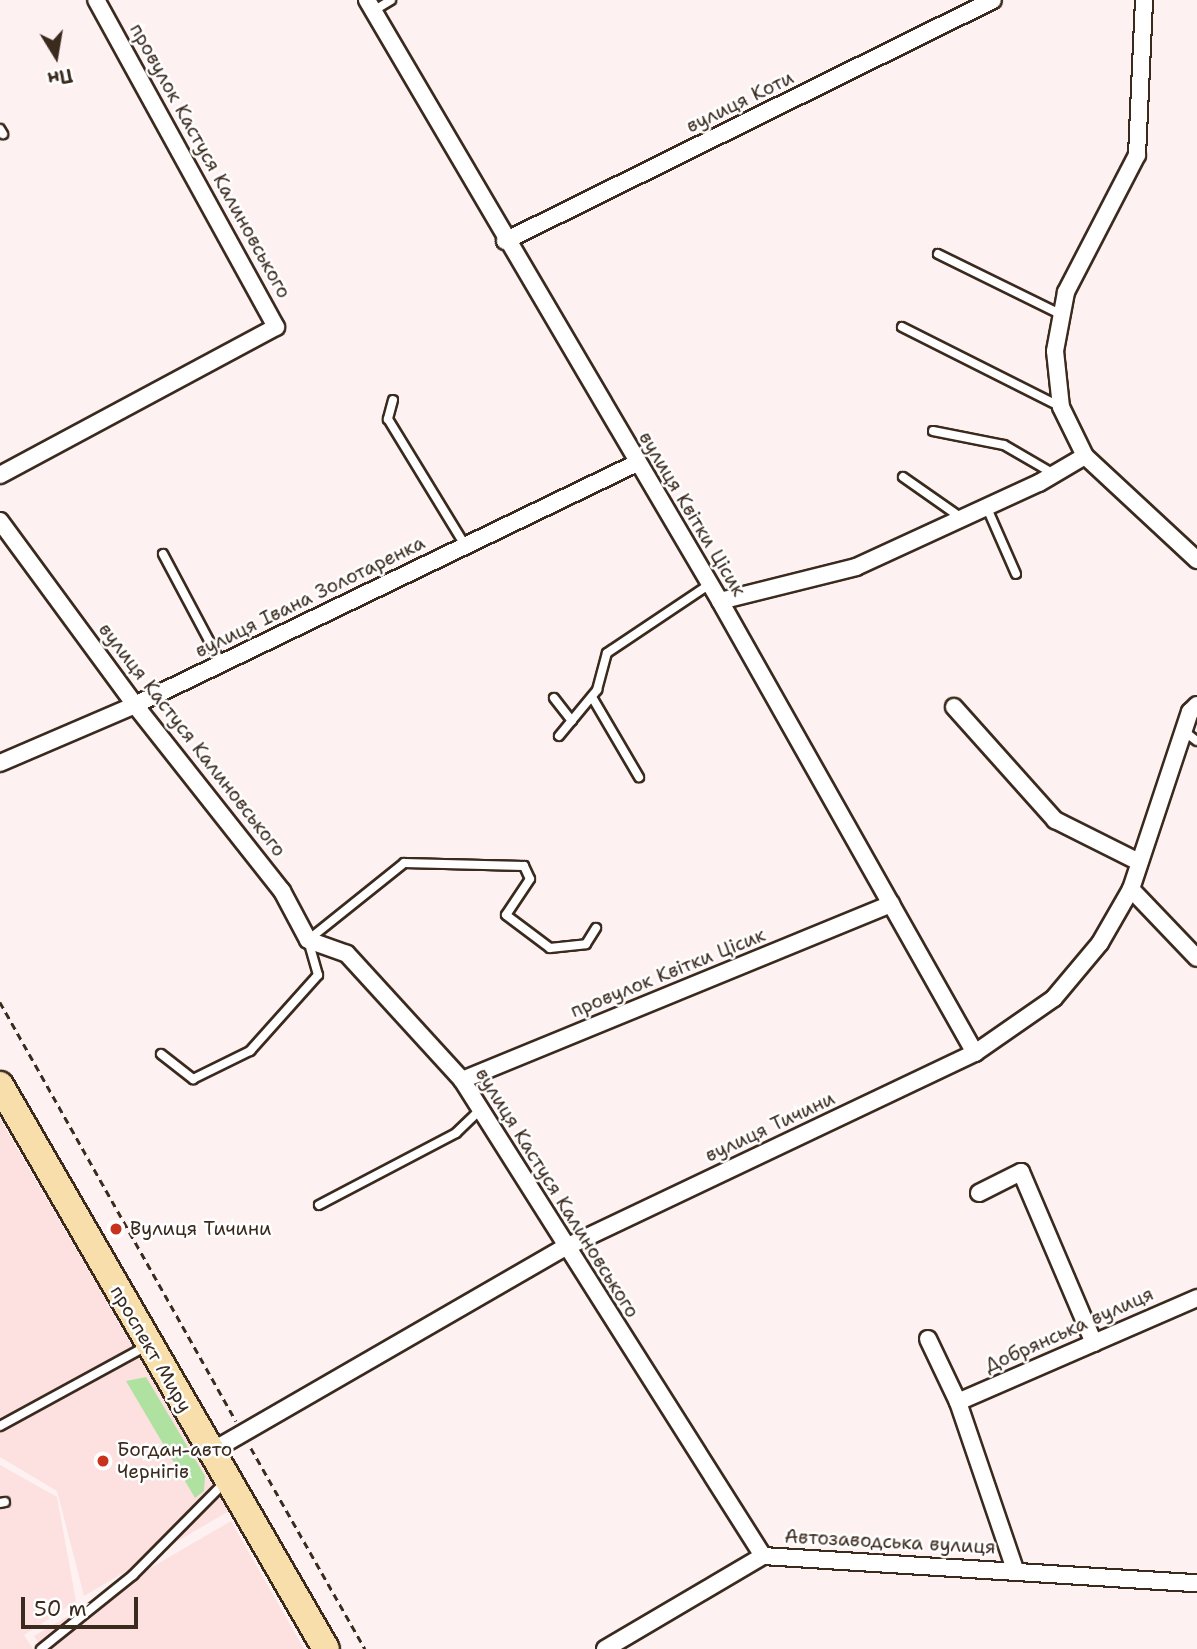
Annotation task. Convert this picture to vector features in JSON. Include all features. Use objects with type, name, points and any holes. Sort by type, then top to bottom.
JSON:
[{"type":"main road","name":"проспект Миру","points":[[0,1085],[148,1346],[326,1649]]},
{"type":"street","name":"провулок Кастуся Калиновського","points":[[0,475],[276,327],[96,0]]},
{"type":"street","name":"вулиця Коти","points":[[505,241],[993,0]]},
{"type":"street","points":[[1144,0],[1138,155],[1066,292],[1055,351],[1060,407],[1085,456],[1197,560]]},
{"type":"street","name":"вулиця Квітки Цісик","points":[[370,6],[505,241],[720,601],[975,1053]]},
{"type":"street","points":[[720,601],[856,567],[987,508],[1085,456]]},
{"type":"street","name":"вулиця Івана Золотаренка","points":[[0,763],[135,705],[637,463]]},
{"type":"street","name":"вулиця Кастуся Калиновського","points":[[0,521],[135,705],[282,891],[308,940],[347,954],[461,1080],[763,1556]]},
{"type":"street","name":"вулиця Тичини","points":[[212,1451],[566,1247],[975,1053],[1054,998],[1100,943],[1130,889],[1184,731],[1197,705]]},
{"type":"street","points":[[954,707],[1055,820],[1139,862]]},
{"type":"street","points":[[1130,889],[1197,958]]},
{"type":"street","name":"провулок Квітки Цісик","points":[[461,1080],[891,904]]},
{"type":"street","points":[[979,1193],[1021,1172],[1094,1343]]},
{"type":"street","name":"Добрянська вулиця","points":[[958,1402],[1197,1298]]},
{"type":"street","points":[[928,1339],[958,1402],[1015,1569]]},
{"type":"street","name":"Автозаводська вулиця","points":[[605,1649],[763,1556],[1015,1569],[1197,1583]]},
{"type":"lane","points":[[370,6],[391,0]]},
{"type":"lane","points":[[938,254],[1062,315]]},
{"type":"lane","points":[[902,327],[1060,407]]},
{"type":"lane","points":[[393,400],[388,419],[465,545]]},
{"type":"lane","points":[[933,431],[1004,445],[1054,474]]},
{"type":"lane","points":[[903,477],[962,519]]},
{"type":"lane","points":[[987,508],[1016,574]]},
{"type":"lane","points":[[163,554],[221,663]]},
{"type":"lane","points":[[559,737],[592,696],[607,653],[710,584]]},
{"type":"lane","points":[[592,696],[639,777]]},
{"type":"lane","points":[[554,698],[572,721]]},
{"type":"lane","points":[[1184,731],[1197,741]]},
{"type":"lane","points":[[161,1054],[193,1079],[250,1051],[318,975],[308,940],[404,863],[524,866],[530,879],[506,915],[550,948],[586,944],[596,928]]},
{"type":"lane","points":[[319,1205],[456,1133],[480,1110]]},
{"type":"lane","points":[[0,1426],[148,1346]]},
{"type":"lane","points":[[41,1649],[133,1575],[228,1479]]},
{"type":"path","points":[[0,1002],[365,1649]]},
{"type":"shaded area","points":[[0,1119],[229,1511],[84,1596],[57,1491],[0,1457]]},
{"type":"shaded area","points":[[0,1465],[57,1497],[76,1601],[24,1635],[33,1649],[0,1649]]},
{"type":"shaded area","points":[[231,1521],[304,1649],[42,1649],[34,1636]]},
{"type":"green space","points":[[146,1377],[205,1476],[204,1491],[195,1498],[126,1381]]},
{"type":"place","name":"Вулиця Тичини","points":[[116,1229]]},
{"type":"place","name":"Богдан-авто Чернігів","points":[[103,1461]]}]
